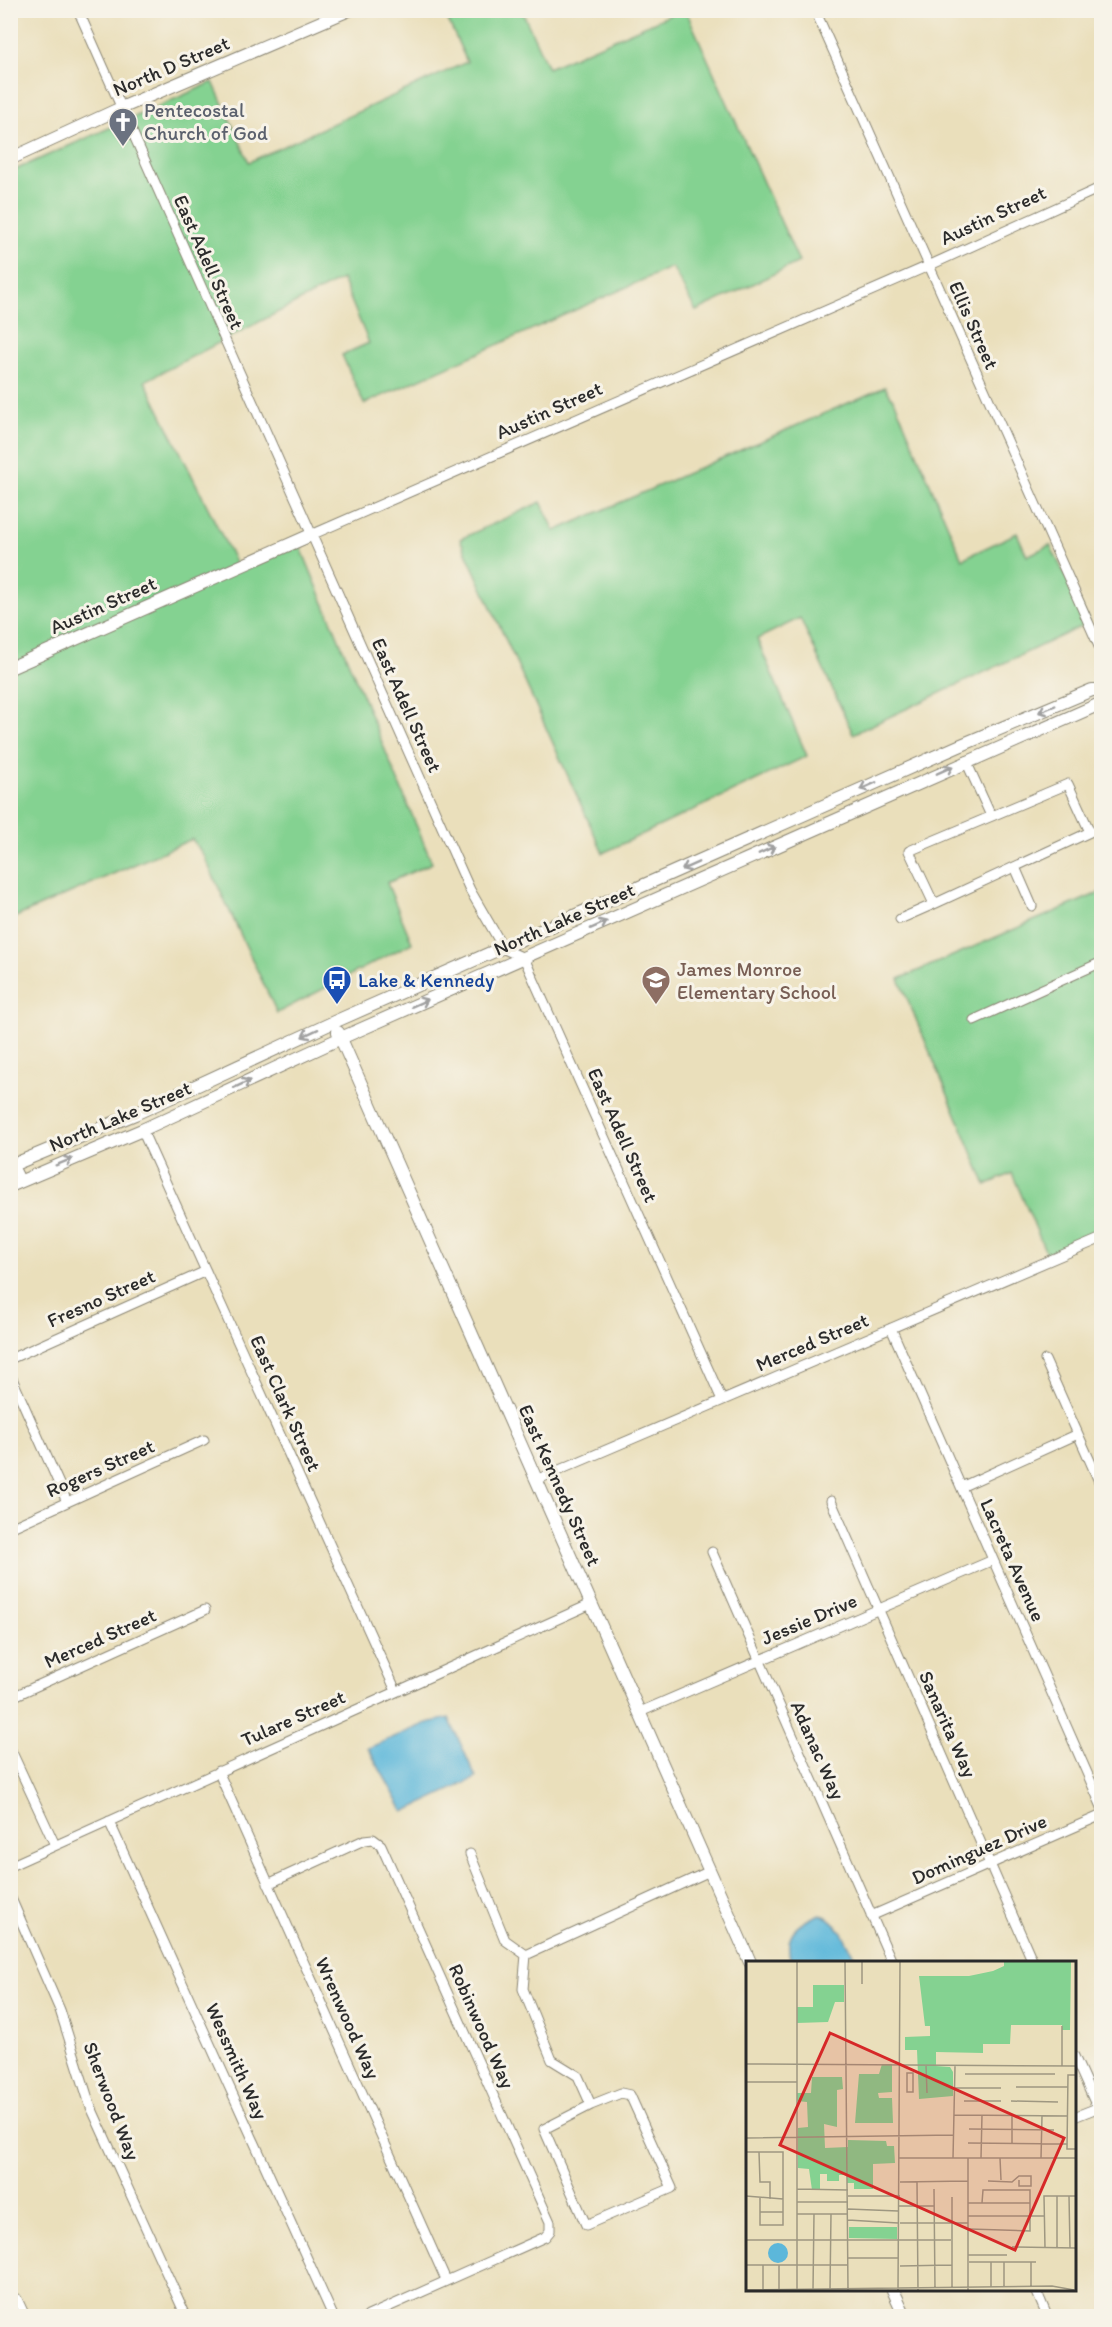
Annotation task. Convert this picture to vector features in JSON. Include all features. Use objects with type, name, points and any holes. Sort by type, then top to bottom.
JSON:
[{"type":"street","name":"East Adell Street","points":[[78,10],[470,890],[504,949]]},
{"type":"street","name":"North D Street","points":[[10,159],[121,108],[349,10]]},
{"type":"street","name":"Ellis Street","points":[[815,10],[1101,653]]},
{"type":"street","name":"Austin Street","points":[[10,668],[928,266],[1101,187]]},
{"type":"street","name":"North Lake Street","points":[[11,1163],[135,1114],[334,1022],[504,949],[958,746],[1092,690],[1101,690]]},
{"type":"street","name":"North Lake Street","points":[[16,1183],[142,1130],[341,1038],[1101,703]]},
{"type":"street","points":[[958,746],[990,816]]},
{"type":"street","points":[[900,919],[934,904],[1015,867],[1090,832],[1068,784],[909,851],[934,904]]},
{"type":"street","points":[[1015,867],[1032,906]]},
{"type":"street","points":[[652,883],[675,890]]},
{"type":"street","points":[[504,949],[524,958]]},
{"type":"street","name":"East Adell Street","points":[[524,958],[722,1400]]},
{"type":"street","points":[[974,1020],[1101,962]]},
{"type":"street","name":"East Kennedy Street","points":[[334,1022],[750,1961]]},
{"type":"street","name":"East Clark Street","points":[[142,1130],[396,1691]]},
{"type":"street","points":[[11,1163],[16,1183]]},
{"type":"street","name":"Merced Street","points":[[536,1480],[1101,1238]]},
{"type":"street","name":"Fresno Street","points":[[10,1359],[206,1271]]},
{"type":"street","name":"Lacreta Avenue","points":[[891,1328],[1101,1807]]},
{"type":"street","points":[[1045,1360],[1101,1488]]},
{"type":"street","points":[[10,1374],[67,1502]]},
{"type":"street","points":[[961,1487],[1078,1434]]},
{"type":"street","name":"Rogers Street","points":[[10,1528],[204,1440]]},
{"type":"street","name":"Sanarita Way","points":[[831,1501],[1033,1961]]},
{"type":"street","name":"Adanac Way","points":[[712,1552],[892,1961]]},
{"type":"street","name":"Jessie Drive","points":[[640,1712],[993,1560]]},
{"type":"street","name":"Tulare Street","points":[[10,1866],[591,1604]]},
{"type":"street","name":"Merced Street","points":[[10,1698],[205,1611]]},
{"type":"street","points":[[10,1748],[55,1845]]},
{"type":"street","name":"Wrenwood Way","points":[[218,1771],[446,2280]]},
{"type":"street","name":"Dominguez Drive","points":[[871,1916],[1101,1815]]},
{"type":"street","name":"Wessmith Way","points":[[109,1821],[333,2316]]},
{"type":"street","name":"Robinwood Way","points":[[268,1884],[364,1840],[373,1839],[381,1845],[550,2222],[550,2231],[545,2237],[446,2280]]},
{"type":"street","points":[[470,1854],[505,1940],[526,1955]]},
{"type":"street","points":[[526,1955],[710,1871]]},
{"type":"street","name":"Sherwood Way","points":[[10,1896],[60,2010],[90,2105],[186,2316]]},
{"type":"street","points":[[526,1955],[523,1989],[552,2060],[578,2076],[591,2105]]},
{"type":"street","points":[[1076,2060],[1099,2107],[1101,2118]]},
{"type":"street","points":[[621,2093],[630,2095],[672,2188],[586,2225],[544,2129],[591,2105],[621,2093]]},
{"type":"street","points":[[1076,2116],[1099,2107]]},
{"type":"street","points":[[368,2316],[446,2280]]},
{"type":"street","points":[[894,2291],[905,2316]]},
{"type":"street","points":[[1037,2291],[1047,2316]]},
{"type":"street","points":[[17,2299],[25,2316]]},
{"type":"green space","points":[[444,11],[522,11],[548,68],[679,11],[686,11],[799,262],[696,311],[672,267],[364,404],[342,355],[369,343],[342,279],[145,381],[238,568],[299,543],[432,863],[387,883],[412,943],[277,1013],[204,856],[192,839],[11,919],[10,172],[213,82],[249,162],[467,62]]},
{"type":"green space","points":[[885,387],[896,404],[962,559],[1017,533],[1027,556],[1050,545],[1089,623],[853,734],[800,618],[757,639],[807,756],[603,853],[460,539],[541,502],[555,531]]},
{"type":"green space","points":[[1101,892],[1101,1231],[1047,1255],[1012,1173],[986,1185],[899,979]]},
{"type":"water","points":[[449,1718],[476,1778],[404,1812],[368,1748],[427,1723]]},
{"type":"water","points":[[820,1914],[827,1917],[847,1941],[857,1961],[791,1961],[790,1937],[804,1922]]},
{"type":"place","name":"Pentecostal Church of God","points":[[123,148]]},
{"type":"place","name":"Lake & Kennedy","points":[[337,1006]]},
{"type":"place","name":"James Monroe Elementary School","points":[[656,1006]]}]
